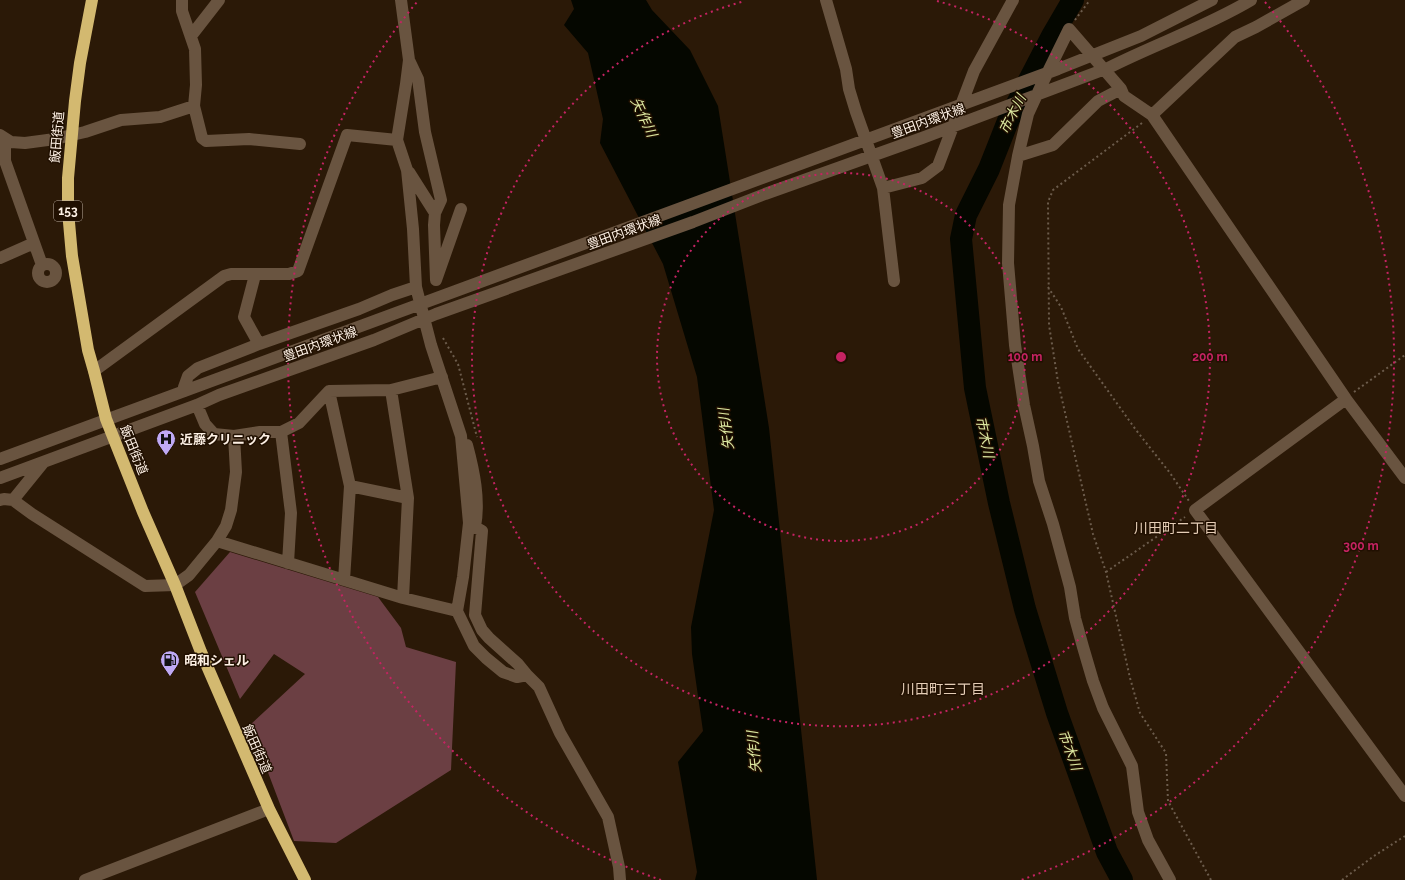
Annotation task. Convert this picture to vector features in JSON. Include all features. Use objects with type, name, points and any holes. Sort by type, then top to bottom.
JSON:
[{"type":"highway","name":"飯田街道","points":[[92,0],[80,64],[71,136],[68,178],[69,228],[88,350],[106,419],[143,512],[175,585],[243,752],[269,809],[305,880]]},
{"type":"street","points":[[182,0],[182,11],[192,36],[195,49],[196,86],[194,106],[202,138],[206,141],[248,139],[300,144]]},
{"type":"street","points":[[192,36],[219,0]]},
{"type":"street","points":[[401,0],[409,60],[397,140],[407,170],[414,229],[416,287],[431,345],[461,436],[469,523],[463,578],[457,611],[474,646],[486,658],[503,672],[517,677],[527,675]]},
{"type":"street","points":[[826,0],[846,69],[849,89],[883,188],[894,281]]},
{"type":"street","points":[[883,188],[922,178],[938,166],[974,71],[1013,0]]},
{"type":"street","name":"豊田内環状線","points":[[0,459],[1058,70],[1141,36],[1212,0]]},
{"type":"street","name":"豊田内環状線","points":[[0,478],[197,405],[219,395],[374,340],[436,314],[693,222],[765,194],[922,138],[1108,68],[1179,36],[1251,0]]},
{"type":"street","points":[[1152,115],[1235,36],[1263,23],[1304,0]]},
{"type":"street","points":[[1170,880],[1148,840],[1138,812],[1132,766],[1103,708],[1093,681],[1075,618],[1070,587],[1053,524],[1039,481],[1024,405],[1013,323],[1008,262],[1009,205],[1018,156],[1028,114],[1069,29],[1121,89],[1124,96],[1152,115],[1346,398],[1405,478]]},
{"type":"street","points":[[409,60],[418,79],[425,132],[441,200],[435,213],[434,225],[436,280],[461,209]]},
{"type":"street","points":[[1018,156],[1053,145],[1098,101],[1121,89]]},
{"type":"street","points":[[2,137],[11,142],[25,143],[71,136],[121,120],[160,117],[194,106]]},
{"type":"street","points":[[94,371],[224,276],[231,274],[289,274],[298,271],[347,135],[397,140]]},
{"type":"street","points":[[2,137],[5,161],[42,265]]},
{"type":"street","points":[[407,170],[435,213]]},
{"type":"street","points":[[0,258],[34,243]]},
{"type":"street","points":[[255,275],[244,317],[259,344]]},
{"type":"street","points":[[185,391],[188,376],[198,368],[259,344],[359,309],[416,287]]},
{"type":"street","points":[[197,405],[205,424],[214,434],[234,436],[260,432],[281,432],[299,423],[329,391],[391,390],[442,377]]},
{"type":"street","points":[[391,390],[408,498],[403,598]]},
{"type":"street","points":[[329,391],[350,486],[344,580]]},
{"type":"street","points":[[1346,398],[1195,510],[1405,796]]},
{"type":"street","points":[[281,432],[291,513],[288,563]]},
{"type":"street","points":[[0,500],[13,500],[32,514],[145,586],[175,585],[189,575],[217,541],[226,526],[231,510],[236,472],[234,436]]},
{"type":"street","points":[[461,436],[467,445],[473,469],[478,514],[475,527],[482,531],[475,615],[482,630],[489,638],[518,664],[539,687],[560,733],[608,818],[619,867],[620,880]]},
{"type":"street","points":[[13,500],[44,462]]},
{"type":"street","points":[[350,486],[408,498]]},
{"type":"street","points":[[217,541],[403,598],[457,611]]},
{"type":"street","points":[[84,880],[269,809]]},
{"type":"path","points":[[1069,29],[1090,0]]},
{"type":"path","points":[[1152,115],[1053,190],[1048,202],[1049,325],[1058,382],[1094,534],[1106,572],[1130,678],[1140,713],[1166,753],[1168,801],[1211,880]]},
{"type":"path","points":[[1048,286],[1061,307],[1078,349],[1136,430],[1170,472],[1195,510],[1106,572]]},
{"type":"path","points":[[1346,398],[1405,355]]},
{"type":"path","points":[[1342,880],[1374,856],[1405,836]]},
{"type":"shaded area","points":[[230,552],[378,597],[401,628],[406,647],[456,662],[451,770],[336,843],[294,841],[250,725],[305,674],[274,654],[240,699],[195,592]]},
{"type":"water","name":"矢作川","points":[[571,0],[646,0],[652,10],[690,50],[718,106],[769,428],[817,880],[695,880],[697,872],[678,762],[703,731],[692,654],[691,627],[714,510],[697,377],[663,264],[600,143],[603,119],[588,53],[564,25],[574,9]]},
{"type":"waterway","name":"市木川","points":[[1073,0],[1052,36],[1008,121],[989,169],[966,215],[961,239],[975,388],[999,503],[1025,609],[1057,713],[1107,852],[1122,880]]},
{"type":"place","name":"近藤クリニック","points":[[166,456]]},
{"type":"place","name":"昭和シェル","points":[[170,677]]},
{"type":"district","name":"川田町二丁目","points":[[1176,528]]},
{"type":"district","name":"川田町三丁目","points":[[943,689]]}]
